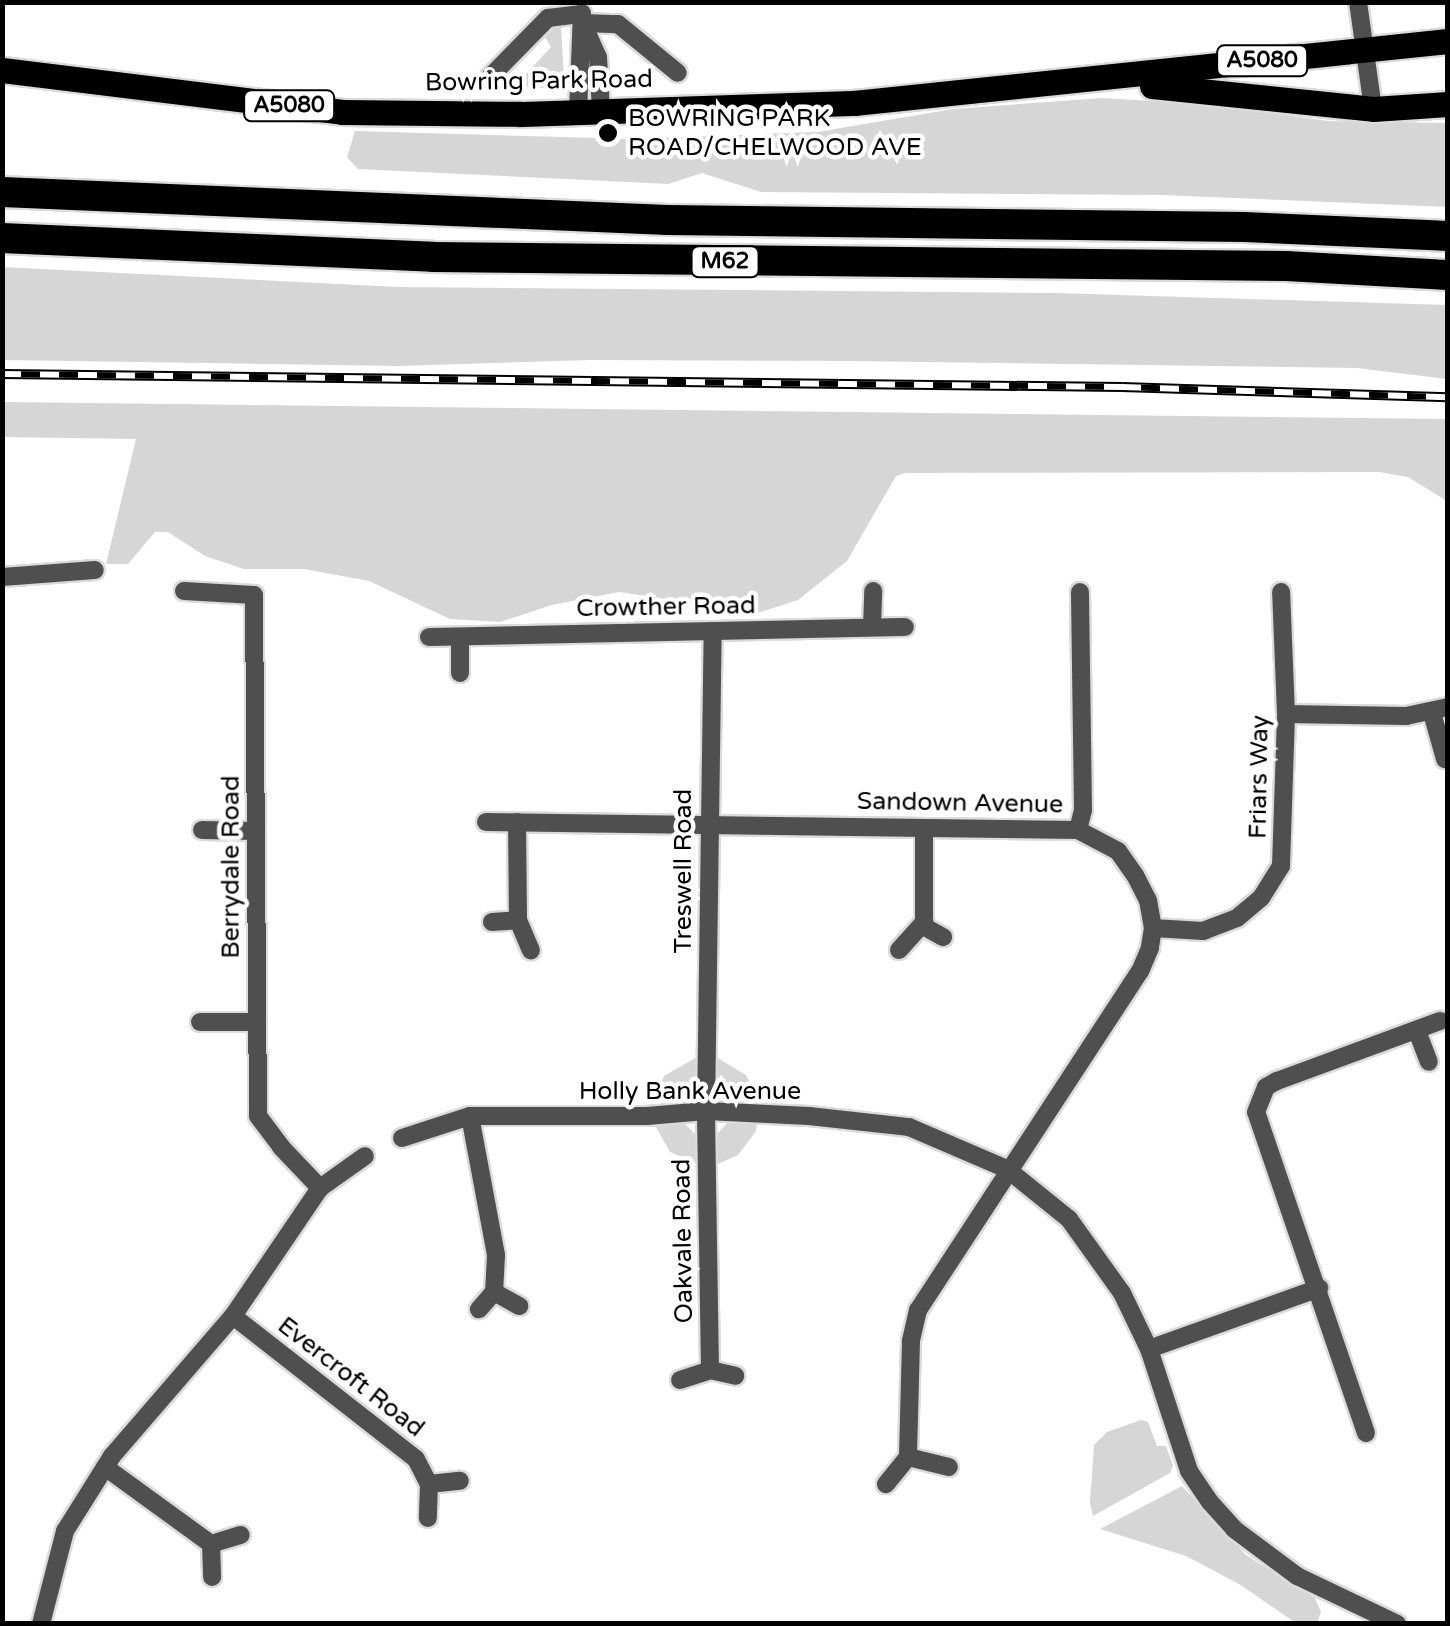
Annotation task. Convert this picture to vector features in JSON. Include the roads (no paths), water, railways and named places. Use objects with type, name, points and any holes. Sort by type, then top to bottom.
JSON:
[{"type":"highway","points":[[2,172],[292,204]]},
{"type":"highway","name":"M62","points":[[2,192],[667,220],[1185,226],[1448,236]]},
{"type":"highway","name":"M62","points":[[2,238],[472,258],[1286,266],[1448,275]]},
{"type":"main road","name":"Bowring Park Road","points":[[2,70],[342,112],[589,111],[854,102],[1448,41]]},
{"type":"main road","name":"Bowring Park Road","points":[[1077,82],[1213,89],[1373,109],[1448,104]]},
{"type":"street","points":[[1358,2],[1373,109]]},
{"type":"street","points":[[583,16],[577,58],[589,111]]},
{"type":"street","points":[[490,77],[548,18],[583,16],[618,24],[678,72]]},
{"type":"street","points":[[2,577],[96,570]]},
{"type":"street","points":[[872,626],[873,591]]},
{"type":"street","name":"Berrydale Road","points":[[184,592],[254,594],[258,1116],[320,1188]]},
{"type":"street","points":[[1078,830],[1083,810],[1080,592]]},
{"type":"street","name":"Friars Way","points":[[1153,928],[1204,931],[1237,918],[1261,898],[1282,866],[1286,714],[1281,592]]},
{"type":"street","name":"Crowther Road","points":[[429,637],[904,628]]},
{"type":"street","name":"Treswell Road","points":[[706,1111],[713,632]]},
{"type":"street","points":[[460,637],[460,674]]},
{"type":"street","points":[[1286,714],[1440,710],[1445,759]]},
{"type":"street","name":"Sandown Avenue","points":[[486,822],[1078,830],[1118,851],[1148,900],[1153,928]]},
{"type":"street","points":[[517,822],[518,920],[531,950]]},
{"type":"street","points":[[899,950],[922,926],[924,828]]},
{"type":"street","points":[[202,830],[256,831]]},
{"type":"street","points":[[492,922],[518,920]]},
{"type":"street","points":[[922,926],[942,937]]},
{"type":"street","points":[[886,1484],[908,1457],[911,1341],[918,1310],[1140,971],[1153,928]]},
{"type":"street","points":[[200,1022],[258,1022]]},
{"type":"street","points":[[1366,1433],[1256,1112],[1266,1087],[1288,1076],[1440,1022]]},
{"type":"street","points":[[1417,1031],[1429,1062]]},
{"type":"street","name":"Holly Bank Avenue","points":[[402,1138],[470,1116],[706,1111],[910,1127],[1007,1169],[1069,1219],[1094,1250],[1148,1349],[1189,1472],[1210,1502],[1234,1528],[1297,1576],[1397,1624]]},
{"type":"street","name":"Oakvale Road","points":[[706,1111],[710,1370]]},
{"type":"street","points":[[470,1116],[496,1255],[494,1292],[479,1309]]},
{"type":"street","points":[[41,1624],[65,1530],[105,1467],[234,1316],[320,1188],[364,1156]]},
{"type":"street","points":[[1148,1349],[1318,1288]]},
{"type":"street","points":[[494,1292],[519,1306]]},
{"type":"street","name":"Evercroft Road","points":[[234,1316],[416,1459],[428,1484]]},
{"type":"street","points":[[680,1380],[710,1370],[736,1376]]},
{"type":"street","points":[[908,1457],[949,1467]]},
{"type":"street","points":[[105,1467],[212,1544]]},
{"type":"street","points":[[428,1518],[428,1484],[460,1481]]},
{"type":"street","points":[[212,1544],[241,1534]]},
{"type":"street","points":[[212,1544],[212,1577]]},
{"type":"railway","points":[[2,374],[1122,387],[1448,397]]},
{"type":"place","name":"BOWRING PARK ROAD/CHELWOOD AVE","points":[[608,133]]}]
